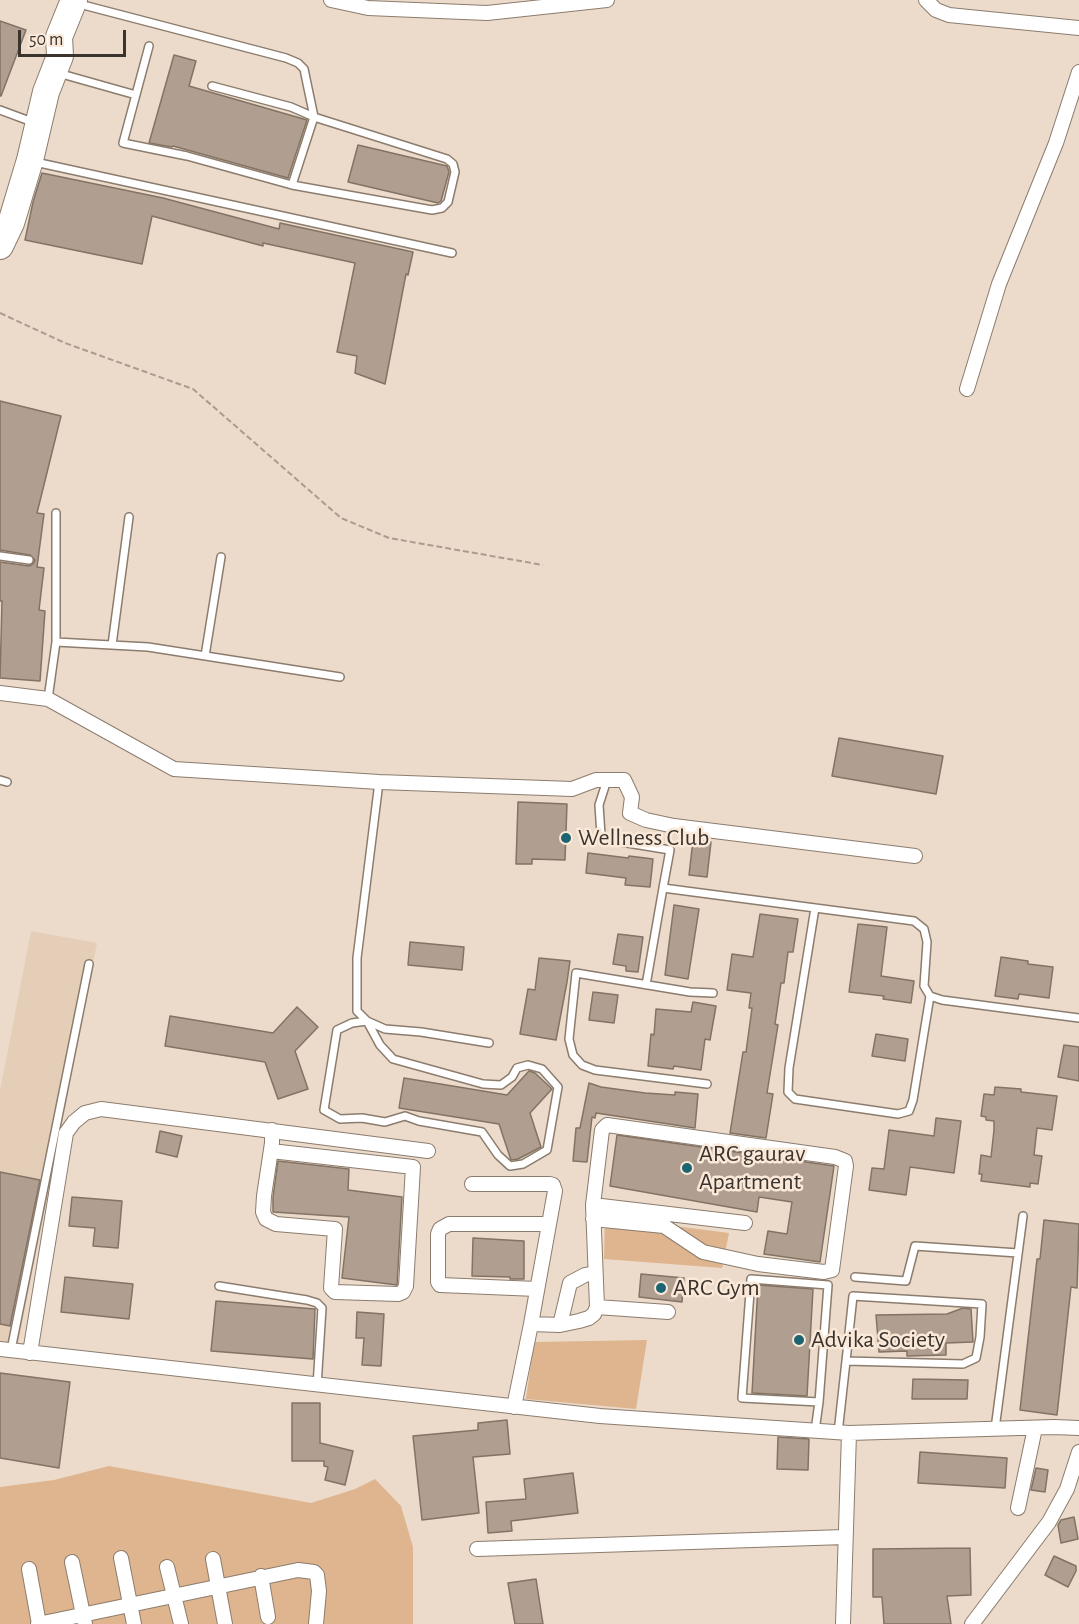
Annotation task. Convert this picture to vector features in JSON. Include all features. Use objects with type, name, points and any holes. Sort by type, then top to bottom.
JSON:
[{"type":"highway","points":[[0,246],[11,224],[30,160],[37,124],[56,64],[59,38],[83,2]]},
{"type":"street","points":[[331,0],[368,8],[487,13],[598,1]]},
{"type":"street","points":[[926,0],[936,10],[949,15],[1079,28]]},
{"type":"street","points":[[967,389],[999,284],[1056,143],[1079,72]]},
{"type":"street","points":[[0,693],[48,699],[174,769],[379,782],[572,789],[596,780],[624,780],[632,797],[630,813],[646,820],[674,826],[915,856]]},
{"type":"street","points":[[30,1353],[66,1133],[74,1122],[86,1113],[101,1109],[428,1151]]},
{"type":"street","points":[[531,1324],[560,1325],[590,1318],[597,1307],[593,1212],[602,1130],[607,1125],[835,1157],[845,1161],[846,1166],[832,1270],[824,1272],[758,1264],[703,1252],[664,1226],[593,1212]]},
{"type":"street","points":[[271,1151],[414,1167],[403,1292],[398,1294],[335,1292],[331,1288],[335,1229],[276,1224],[266,1219],[263,1212],[264,1196],[272,1130]]},
{"type":"street","points":[[471,1184],[550,1184],[555,1191],[514,1407]]},
{"type":"street","points":[[593,1212],[745,1223]]},
{"type":"street","points":[[537,1289],[441,1285],[438,1282],[438,1234],[440,1229],[449,1224],[549,1224]]},
{"type":"street","points":[[560,1325],[570,1283],[585,1275],[595,1273]]},
{"type":"street","points":[[597,1307],[668,1312]]},
{"type":"street","points":[[5,1350],[600,1416],[844,1433],[1079,1428]]},
{"type":"street","points":[[1018,1508],[1035,1428]]},
{"type":"street","points":[[843,1624],[844,1433]]},
{"type":"street","points":[[972,1624],[1049,1522],[1067,1489],[1079,1452]]},
{"type":"street","points":[[477,1549],[845,1537]]},
{"type":"street","points":[[121,1558],[134,1624]]},
{"type":"street","points":[[213,1559],[225,1624]]},
{"type":"street","points":[[72,1562],[84,1619]]},
{"type":"street","points":[[167,1567],[181,1624]]},
{"type":"street","points":[[29,1569],[38,1624],[84,1619],[130,1604],[298,1570],[314,1572],[317,1575],[319,1591],[315,1624]]},
{"type":"street","points":[[261,1576],[268,1617]]},
{"type":"lane","points":[[83,2],[298,63],[304,69],[314,117],[292,185]]},
{"type":"lane","points":[[149,46],[123,143],[187,156],[292,185],[432,210],[442,208],[448,202],[454,172],[453,164],[447,159],[314,117],[291,107],[212,86]]},
{"type":"lane","points":[[56,64],[136,95]]},
{"type":"lane","points":[[0,110],[37,124]]},
{"type":"lane","points":[[30,160],[452,253]]},
{"type":"lane","points":[[48,699],[56,642],[56,513]]},
{"type":"lane","points":[[112,645],[129,517]]},
{"type":"lane","points":[[0,556],[29,560]]},
{"type":"lane","points":[[205,656],[221,557]]},
{"type":"lane","points":[[56,642],[148,646],[340,677]]},
{"type":"lane","points":[[607,779],[599,805],[601,835],[615,841],[670,850],[646,985]]},
{"type":"lane","points":[[379,782],[357,958],[357,1011],[367,1021],[380,1045],[393,1059],[483,1084],[501,1085],[512,1077],[517,1068],[528,1065],[542,1069],[558,1087],[547,1150],[523,1164],[510,1166],[498,1155],[482,1132],[418,1121],[405,1116],[385,1122],[362,1118],[340,1119],[324,1110],[338,1030],[352,1023],[367,1021],[385,1029],[422,1032],[489,1043]]},
{"type":"lane","points":[[663,888],[914,921],[924,929],[927,942],[924,986],[930,996],[913,1100],[909,1111],[898,1114],[795,1098],[788,1092],[789,1068],[815,908]]},
{"type":"lane","points":[[5,1350],[89,964]]},
{"type":"lane","points":[[706,1084],[595,1070],[582,1065],[573,1055],[569,1039],[576,973],[690,992],[713,993]]},
{"type":"lane","points":[[930,996],[942,1000],[1079,1018]]},
{"type":"lane","points":[[995,1429],[1023,1216]]},
{"type":"lane","points":[[855,1277],[906,1281],[915,1246],[1018,1253]]},
{"type":"lane","points":[[815,1431],[819,1402],[828,1285],[752,1279],[742,1398],[819,1402]]},
{"type":"lane","points":[[219,1286],[307,1300],[322,1308],[317,1386]]},
{"type":"lane","points":[[844,1433],[846,1361],[853,1296],[981,1304],[980,1337],[976,1358],[963,1364],[846,1361]]},
{"type":"path","points":[[0,313],[65,343],[193,390],[341,518],[389,538],[543,565]]},
{"type":"shaded area","points":[[31,931],[97,943],[18,1345],[0,1342],[0,1091]]},
{"type":"shaded area","points":[[605,1217],[729,1233],[722,1268],[604,1259]]},
{"type":"shaded area","points":[[647,1340],[636,1409],[526,1399],[534,1342]]},
{"type":"shaded area","points":[[109,1466],[311,1503],[355,1489],[375,1479],[401,1506],[413,1547],[413,1624],[0,1624],[0,1487],[54,1480]]},
{"type":"building","points":[[0,21],[26,30],[1,96],[0,96]]},
{"type":"building","points":[[174,55],[196,61],[189,86],[307,120],[288,178],[173,146],[149,143]]},
{"type":"building","points":[[358,145],[447,166],[449,172],[441,201],[438,203],[348,182]]},
{"type":"building","points":[[42,173],[163,198],[279,229],[280,223],[413,252],[408,275],[406,274],[385,384],[355,373],[357,356],[337,352],[355,263],[263,243],[263,246],[152,216],[142,264],[25,240]]},
{"type":"building","points":[[0,401],[61,416],[37,513],[44,514],[37,567],[44,568],[39,610],[45,611],[40,681],[0,678],[2,601],[0,601],[0,562],[29,566],[35,560],[30,555],[0,550]]},
{"type":"building","points":[[839,738],[943,756],[936,794],[832,776]]},
{"type":"building","points":[[518,802],[567,804],[565,860],[532,859],[532,864],[516,864]]},
{"type":"building","points":[[693,840],[711,842],[707,877],[689,875]]},
{"type":"building","points":[[588,853],[653,859],[650,887],[625,885],[626,878],[586,873]]},
{"type":"building","points":[[674,905],[699,909],[688,979],[665,975]]},
{"type":"building","points":[[760,914],[798,919],[793,952],[788,952],[784,983],[781,983],[775,1024],[778,1025],[767,1093],[773,1094],[766,1138],[730,1133],[752,1008],[749,1008],[751,993],[727,990],[732,954],[753,957]]},
{"type":"building","points":[[858,924],[887,927],[881,976],[914,981],[911,1003],[883,999],[884,996],[849,992]]},
{"type":"building","points":[[618,934],[643,937],[638,972],[626,971],[626,966],[613,964]]},
{"type":"building","points":[[410,942],[464,947],[462,970],[408,965]]},
{"type":"building","points":[[1001,957],[1053,967],[1049,998],[1019,994],[1018,999],[995,996]]},
{"type":"building","points":[[539,958],[570,961],[556,1040],[520,1034],[528,989],[535,990]]},
{"type":"building","points":[[593,992],[618,995],[614,1023],[589,1020]]},
{"type":"building","points":[[693,1002],[716,1006],[710,1040],[705,1039],[701,1070],[674,1066],[673,1069],[648,1066],[656,1009],[691,1012]]},
{"type":"building","points":[[297,1007],[318,1027],[295,1051],[308,1089],[278,1099],[265,1062],[165,1046],[170,1016],[273,1033]]},
{"type":"building","points":[[876,1034],[908,1039],[905,1061],[872,1056]]},
{"type":"building","points":[[1064,1045],[1079,1047],[1079,1081],[1058,1077]]},
{"type":"building","points":[[529,1071],[535,1073],[552,1089],[530,1113],[541,1147],[518,1159],[511,1160],[499,1124],[399,1108],[404,1078],[507,1095]]},
{"type":"building","points":[[589,1083],[601,1087],[645,1093],[698,1094],[695,1128],[596,1113],[595,1118],[592,1117],[587,1162],[573,1161],[576,1128],[580,1128]]},
{"type":"building","points":[[995,1087],[1057,1096],[1052,1130],[1037,1128],[1034,1155],[1042,1156],[1038,1184],[1030,1183],[1030,1187],[981,1181],[982,1174],[979,1174],[981,1155],[991,1157],[994,1130],[994,1121],[986,1120],[986,1117],[981,1116],[984,1094],[994,1095]]},
{"type":"building","points":[[936,1118],[961,1121],[954,1173],[910,1167],[906,1195],[869,1190],[872,1168],[884,1169],[889,1130],[934,1136]]},
{"type":"building","points":[[160,1131],[182,1136],[177,1157],[156,1152]]},
{"type":"building","points":[[617,1135],[834,1166],[820,1262],[764,1254],[768,1231],[787,1234],[792,1202],[759,1197],[757,1212],[610,1186]]},
{"type":"building","points":[[278,1161],[349,1169],[348,1190],[402,1197],[397,1285],[342,1278],[349,1217],[273,1212]]},
{"type":"building","points":[[0,1172],[40,1180],[10,1326],[0,1324]]},
{"type":"building","points":[[72,1197],[122,1201],[118,1248],[93,1246],[95,1228],[69,1226]]},
{"type":"building","points":[[1044,1220],[1079,1224],[1077,1288],[1071,1287],[1057,1415],[1020,1410],[1037,1259],[1040,1259]]},
{"type":"building","points":[[473,1238],[524,1241],[524,1279],[472,1276]]},
{"type":"building","name":"ARC Gym","points":[[641,1274],[684,1278],[682,1302],[639,1297]]},
{"type":"building","points":[[65,1277],[133,1284],[129,1319],[61,1312]]},
{"type":"building","name":"Advika Society","points":[[758,1285],[813,1289],[807,1396],[752,1393]]},
{"type":"building","points":[[216,1301],[315,1309],[313,1359],[211,1351]]},
{"type":"building","points":[[963,1308],[971,1309],[973,1342],[946,1343],[946,1355],[907,1356],[907,1351],[879,1352],[876,1315],[947,1314]]},
{"type":"building","points":[[357,1312],[384,1314],[381,1366],[362,1365],[364,1338],[356,1338]]},
{"type":"building","points":[[0,1373],[70,1382],[59,1468],[0,1458]]},
{"type":"building","points":[[913,1379],[968,1380],[967,1399],[912,1399]]},
{"type":"building","points":[[292,1403],[320,1403],[320,1443],[353,1451],[345,1485],[325,1480],[328,1467],[324,1466],[324,1461],[292,1461]]},
{"type":"building","points":[[507,1420],[510,1454],[473,1457],[479,1513],[422,1520],[413,1436],[478,1430],[478,1423]]},
{"type":"building","points":[[778,1437],[809,1439],[808,1470],[777,1469]]},
{"type":"building","points":[[920,1452],[1007,1458],[1005,1488],[918,1483]]},
{"type":"building","points":[[1036,1468],[1048,1470],[1045,1492],[1031,1490]]},
{"type":"building","points":[[573,1473],[578,1513],[511,1521],[512,1531],[488,1533],[486,1502],[526,1499],[524,1479]]},
{"type":"building","points":[[1074,1517],[1078,1539],[1061,1543],[1058,1525],[1061,1520]]},
{"type":"building","points":[[970,1548],[971,1595],[947,1596],[951,1624],[884,1624],[882,1597],[873,1597],[873,1549]]},
{"type":"building","points":[[1054,1556],[1076,1566],[1068,1587],[1045,1575]]},
{"type":"building","points":[[536,1579],[543,1624],[515,1624],[508,1583]]},
{"type":"place","name":"Wellness Club","points":[[566,838]]},
{"type":"place","name":"ARC gaurav Apartment","points":[[687,1168]]},
{"type":"place","name":"ARC Gym","points":[[661,1288]]},
{"type":"place","name":"Advika Society","points":[[799,1340]]}]
